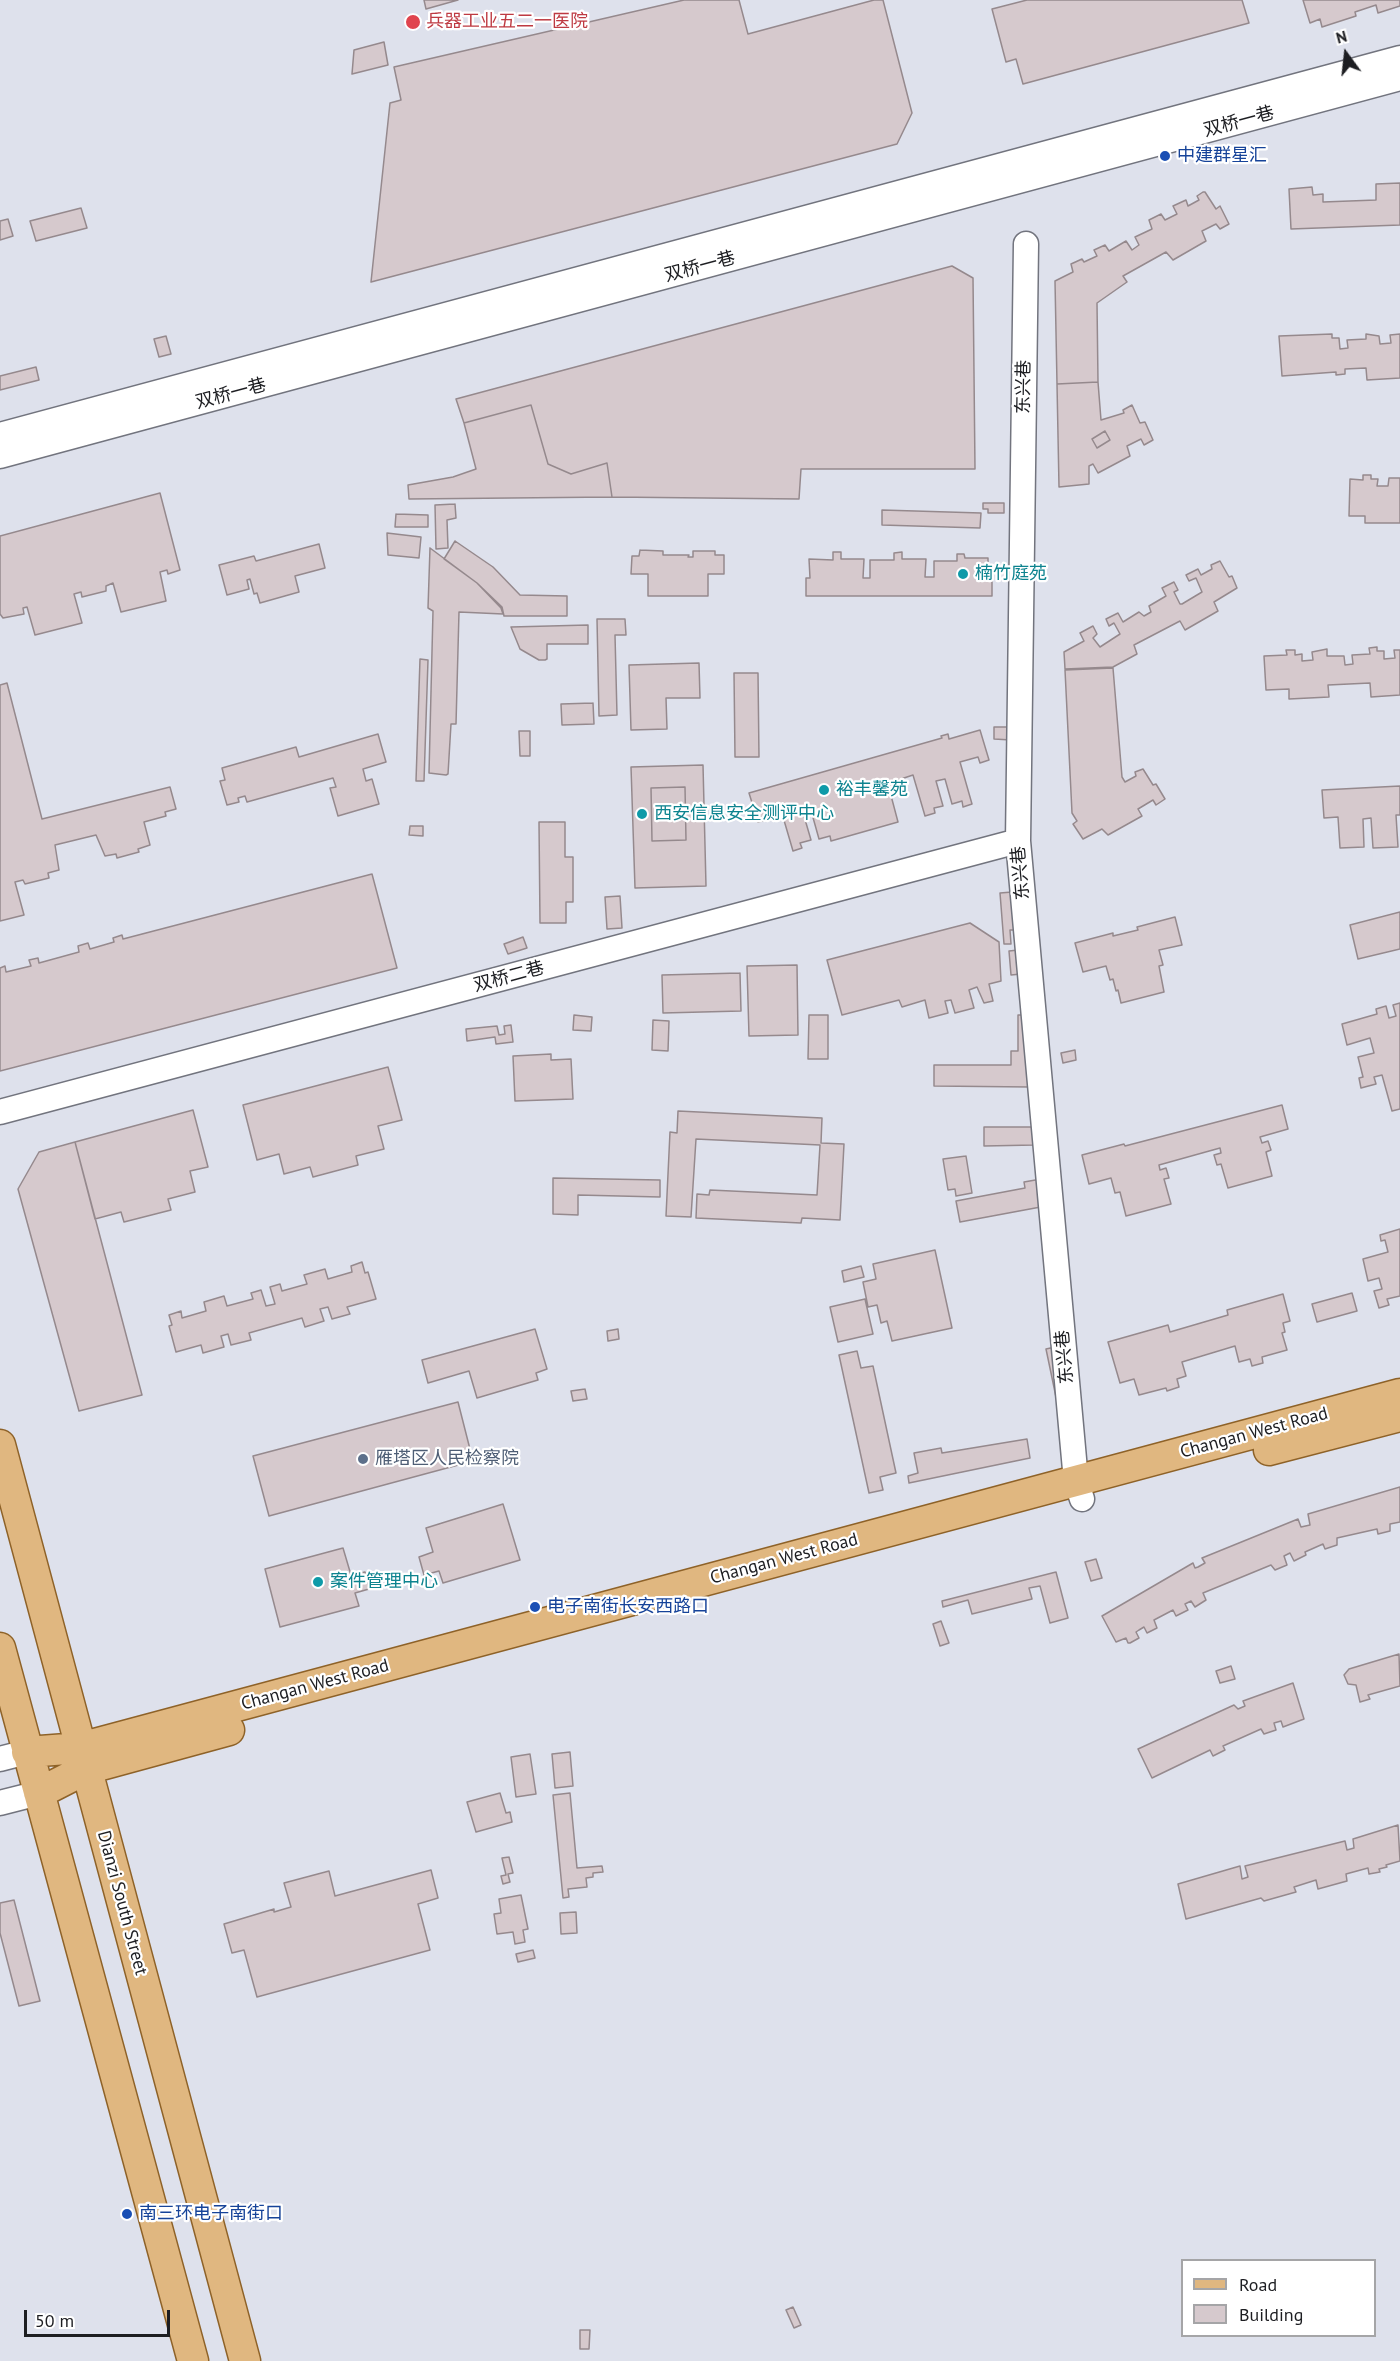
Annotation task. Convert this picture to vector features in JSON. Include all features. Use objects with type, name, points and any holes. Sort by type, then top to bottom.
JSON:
[{"type":"main road","name":"Changan West Road","points":[[14,1755],[83,1758],[1079,1490],[1400,1394]]},
{"type":"main road","name":"Changan West Road","points":[[1079,1490],[1400,1416]]},
{"type":"main road","name":"Dianzi South Street","points":[[0,1445],[244,2361]]},
{"type":"main road","points":[[0,1648],[14,1755],[39,1793],[193,2361]]},
{"type":"main road","name":"Changan West Road","points":[[39,1793],[83,1758]]},
{"type":"street","name":"双桥一巷","points":[[0,435],[1400,58]]},
{"type":"street","name":"双桥一巷","points":[[0,456],[1400,78]]},
{"type":"street","name":"东兴巷","points":[[1026,244],[1018,841],[1079,1490]]},
{"type":"street","name":"双桥二巷","points":[[0,1112],[1018,841]]},
{"type":"street","points":[[0,1803],[39,1793]]},
{"type":"building","points":[[424,0],[458,0],[426,9]]},
{"type":"building","points":[[684,0],[739,0],[748,34],[874,0],[883,0],[912,113],[897,144],[371,282],[390,103],[401,100],[394,67]]},
{"type":"building","points":[[1027,0],[1242,0],[1249,23],[1023,84],[1016,59],[1006,62],[992,9]]},
{"type":"building","points":[[1303,0],[1400,0],[1400,6],[1378,13],[1376,5],[1355,12],[1356,16],[1322,27],[1320,19],[1310,23]]},
{"type":"building","points":[[384,42],[388,65],[352,74],[354,50]]},
{"type":"building","points":[[1400,183],[1400,225],[1291,229],[1289,189],[1312,187],[1313,195],[1323,194],[1323,202],[1376,200],[1376,184]]},
{"type":"building","points":[[1203,192],[1216,209],[1220,206],[1229,224],[1220,229],[1216,224],[1202,231],[1206,241],[1173,260],[1166,252],[1123,276],[1127,282],[1097,303],[1098,382],[1057,384],[1055,281],[1073,272],[1071,264],[1082,259],[1084,262],[1097,256],[1094,250],[1105,245],[1109,251],[1126,241],[1132,250],[1139,245],[1135,237],[1152,229],[1149,220],[1161,214],[1165,220],[1177,214],[1173,206],[1186,200],[1188,206],[1199,200],[1197,196]]},
{"type":"building","points":[[81,208],[87,228],[36,241],[30,221]]},
{"type":"building","points":[[8,219],[13,236],[0,240],[0,221]]},
{"type":"building","points":[[952,266],[973,278],[975,469],[801,469],[799,499],[612,497],[607,463],[571,474],[548,464],[531,405],[464,423],[456,399]]},
{"type":"building","points":[[1332,334],[1332,338],[1339,338],[1340,349],[1348,348],[1347,340],[1366,339],[1366,334],[1379,336],[1380,344],[1391,343],[1390,335],[1400,334],[1400,378],[1367,380],[1366,368],[1345,369],[1345,374],[1336,375],[1336,372],[1282,376],[1279,336]]},
{"type":"building","points":[[166,336],[171,354],[159,357],[154,339]]},
{"type":"building","points":[[36,367],[39,380],[0,390],[0,376]]},
{"type":"building","points":[[1098,382],[1101,420],[1124,413],[1123,410],[1132,405],[1140,423],[1145,422],[1153,440],[1144,445],[1141,439],[1127,446],[1130,456],[1098,473],[1093,464],[1089,466],[1089,484],[1059,487],[1057,384]],"holes":[[[1105,431],[1110,440],[1097,448],[1092,439]]]},
{"type":"building","points":[[531,405],[548,464],[571,474],[607,463],[612,497],[409,499],[408,485],[453,477],[476,469],[464,423]]},
{"type":"building","points":[[1105,431],[1110,440],[1097,448],[1092,439]]},
{"type":"building","points":[[1363,475],[1371,475],[1371,479],[1378,479],[1377,486],[1388,486],[1389,478],[1400,478],[1400,523],[1365,523],[1365,516],[1349,516],[1350,479],[1363,480]]},
{"type":"building","points":[[160,493],[180,570],[168,574],[167,570],[160,572],[166,601],[121,612],[113,583],[106,586],[106,591],[82,597],[81,592],[74,594],[82,623],[35,635],[27,607],[23,608],[24,614],[3,618],[0,614],[0,536]]},
{"type":"building","points":[[983,503],[1004,503],[1004,513],[988,513],[988,509],[983,509]]},
{"type":"building","points":[[455,504],[456,518],[447,520],[448,548],[436,549],[435,505]]},
{"type":"building","points":[[882,510],[981,513],[980,528],[882,525]]},
{"type":"building","points":[[396,514],[428,515],[428,527],[395,527]]},
{"type":"building","points":[[387,533],[421,537],[419,558],[388,555]]},
{"type":"building","points":[[455,541],[493,567],[520,595],[567,596],[567,616],[504,616],[502,607],[477,583],[444,559]]},
{"type":"building","points":[[319,544],[325,568],[295,576],[299,592],[260,603],[257,593],[254,594],[250,579],[247,580],[249,589],[227,595],[219,565],[254,556],[256,561]]},
{"type":"building","points":[[430,548],[477,583],[501,608],[503,614],[459,612],[456,724],[451,724],[448,774],[446,775],[429,773],[433,611],[428,608]]},
{"type":"building","points":[[640,550],[663,551],[663,555],[689,555],[688,557],[693,557],[693,551],[715,551],[715,555],[724,555],[724,574],[708,574],[708,596],[648,596],[648,574],[631,574],[632,556],[639,556]]},
{"type":"building","name":"楠竹庭苑","points":[[833,552],[841,552],[841,559],[864,559],[863,578],[870,578],[870,560],[894,560],[894,553],[902,552],[902,559],[926,559],[925,577],[934,577],[934,561],[957,561],[957,554],[964,554],[965,558],[988,558],[988,571],[992,571],[992,596],[806,596],[806,578],[810,578],[809,559],[833,560]]},
{"type":"building","points":[[1220,561],[1229,577],[1232,576],[1237,588],[1214,602],[1218,611],[1185,630],[1180,621],[1134,645],[1137,654],[1113,667],[1065,669],[1064,652],[1084,641],[1080,633],[1093,626],[1097,634],[1093,638],[1100,647],[1120,634],[1114,623],[1109,626],[1106,619],[1118,613],[1123,622],[1139,612],[1144,616],[1151,612],[1149,606],[1166,596],[1162,588],[1174,582],[1178,590],[1174,592],[1182,604],[1202,592],[1196,578],[1189,581],[1186,575],[1198,569],[1201,575],[1212,569],[1211,565]]},
{"type":"building","points":[[597,619],[625,619],[626,635],[615,635],[617,715],[599,716]]},
{"type":"building","points":[[588,625],[588,644],[547,644],[547,659],[545,660],[539,660],[520,649],[511,627]]},
{"type":"building","points":[[1377,647],[1377,651],[1384,651],[1384,659],[1395,658],[1394,650],[1400,650],[1400,695],[1371,697],[1370,683],[1328,685],[1329,697],[1289,699],[1289,689],[1266,690],[1264,656],[1287,655],[1286,650],[1295,650],[1295,655],[1302,654],[1302,661],[1313,660],[1312,652],[1327,649],[1327,656],[1344,656],[1345,665],[1353,664],[1352,655],[1370,654],[1369,648]]},
{"type":"building","points":[[420,659],[428,660],[424,781],[416,781]]},
{"type":"building","points":[[699,663],[700,698],[666,698],[667,729],[631,730],[629,665]]},
{"type":"building","points":[[1113,668],[1122,777],[1125,782],[1136,776],[1135,772],[1143,769],[1165,799],[1156,805],[1153,800],[1138,809],[1142,816],[1108,835],[1102,829],[1083,839],[1073,824],[1077,821],[1072,813],[1065,670]]},
{"type":"building","points":[[734,673],[758,673],[759,757],[735,757]]},
{"type":"building","points":[[7,683],[42,819],[170,787],[176,809],[165,812],[166,816],[144,822],[150,845],[138,849],[139,852],[117,858],[116,854],[105,856],[96,835],[55,845],[59,870],[48,873],[49,878],[25,884],[23,880],[15,882],[24,915],[0,921],[0,685]]},
{"type":"building","points":[[593,703],[594,724],[562,725],[561,704]]},
{"type":"building","points":[[994,727],[1011,727],[1011,740],[994,739]]},
{"type":"building","name":"裕丰馨苑","points":[[980,730],[989,760],[980,763],[978,757],[960,762],[972,804],[963,807],[962,801],[952,804],[945,779],[936,781],[943,806],[934,808],[935,813],[925,816],[913,775],[898,780],[899,785],[889,788],[898,822],[831,841],[830,836],[819,839],[812,814],[804,816],[811,840],[800,843],[802,848],[793,851],[781,810],[764,814],[766,820],[758,822],[749,793],[942,738],[941,736],[948,734],[949,739]]},
{"type":"building","points":[[519,731],[530,731],[530,756],[520,756]]},
{"type":"building","points":[[378,734],[386,762],[363,769],[366,781],[372,779],[379,804],[338,816],[330,788],[336,787],[333,778],[247,802],[245,796],[238,798],[239,802],[227,805],[220,781],[225,780],[222,768],[296,747],[299,757]]},
{"type":"building","name":"西安信息安全测评中心","points":[[703,765],[706,886],[635,888],[631,767]],"holes":[[[685,787],[686,840],[652,841],[651,788]]]},
{"type":"building","points":[[1400,786],[1400,815],[1396,815],[1398,847],[1373,848],[1371,818],[1363,819],[1364,847],[1340,848],[1338,817],[1324,818],[1322,790]]},
{"type":"building","points":[[685,787],[686,840],[652,841],[651,788]]},
{"type":"building","points":[[539,822],[565,822],[565,857],[573,857],[573,902],[566,902],[566,923],[540,923]]},
{"type":"building","points":[[410,826],[423,826],[423,836],[409,835]]},
{"type":"building","points":[[372,874],[397,968],[0,1071],[0,968],[5,966],[6,972],[31,966],[29,960],[38,958],[39,963],[79,952],[78,946],[88,943],[90,949],[114,942],[113,938],[122,935],[123,939]]},
{"type":"building","points":[[1012,892],[1015,930],[1010,930],[1011,944],[1004,944],[1000,893]]},
{"type":"building","points":[[620,896],[622,928],[607,929],[605,897]]},
{"type":"building","points":[[1400,912],[1400,949],[1358,959],[1350,925]]},
{"type":"building","points":[[1175,917],[1182,945],[1159,950],[1163,965],[1159,966],[1164,992],[1121,1003],[1118,990],[1116,991],[1113,979],[1110,980],[1106,966],[1083,972],[1075,943],[1113,933],[1113,936],[1138,930],[1137,927]]},
{"type":"building","points":[[970,923],[999,942],[1001,981],[989,984],[993,1001],[984,1003],[977,987],[969,990],[974,1008],[955,1013],[951,1000],[945,1001],[948,1013],[929,1018],[925,1000],[902,1007],[899,1000],[842,1015],[827,960]]},
{"type":"building","points":[[523,937],[527,948],[508,954],[504,944]]},
{"type":"building","points":[[1018,950],[1021,974],[1011,975],[1009,951]]},
{"type":"building","points":[[797,965],[798,1035],[749,1036],[747,966]]},
{"type":"building","points":[[740,973],[741,1011],[663,1013],[662,975]]},
{"type":"building","points":[[1400,1003],[1400,1109],[1392,1111],[1382,1075],[1374,1077],[1376,1084],[1361,1088],[1359,1078],[1363,1077],[1358,1057],[1374,1053],[1370,1038],[1347,1045],[1342,1024],[1377,1014],[1376,1009],[1386,1006],[1389,1018],[1396,1016],[1393,1005]]},
{"type":"building","points":[[574,1015],[592,1017],[591,1031],[573,1030]]},
{"type":"building","points":[[809,1015],[828,1015],[828,1059],[808,1059]]},
{"type":"building","points":[[1018,1015],[1031,1015],[1030,1087],[934,1086],[934,1065],[1011,1065],[1011,1051],[1018,1051]]},
{"type":"building","points":[[653,1020],[669,1021],[668,1051],[652,1050]]},
{"type":"building","points":[[511,1025],[513,1042],[496,1044],[495,1037],[467,1041],[466,1029],[497,1026],[499,1035],[505,1034],[504,1026]]},
{"type":"building","points":[[1075,1050],[1076,1060],[1063,1063],[1061,1053]]},
{"type":"building","points":[[551,1054],[551,1060],[571,1059],[573,1099],[515,1101],[513,1056]]},
{"type":"building","points":[[388,1067],[402,1120],[378,1126],[384,1149],[356,1156],[358,1165],[313,1177],[310,1167],[284,1174],[279,1154],[257,1160],[243,1105]]},
{"type":"building","points":[[1282,1105],[1288,1129],[1260,1137],[1262,1143],[1268,1141],[1271,1150],[1266,1152],[1272,1176],[1228,1188],[1221,1164],[1217,1165],[1214,1155],[1221,1153],[1220,1148],[1159,1165],[1160,1170],[1166,1168],[1169,1178],[1164,1179],[1171,1204],[1126,1216],[1120,1192],[1115,1193],[1111,1178],[1089,1184],[1082,1155]]},
{"type":"building","points":[[193,1110],[208,1167],[190,1171],[195,1192],[168,1199],[171,1210],[124,1222],[121,1212],[95,1219],[75,1142]]},
{"type":"building","points":[[678,1111],[822,1118],[821,1143],[844,1144],[840,1220],[802,1218],[801,1223],[696,1218],[697,1194],[709,1195],[710,1190],[817,1195],[820,1145],[696,1139],[691,1217],[666,1216],[670,1132],[677,1133]]},
{"type":"building","points":[[984,1127],[1035,1127],[1035,1145],[984,1146]]},
{"type":"building","points":[[75,1142],[142,1395],[79,1411],[18,1189],[39,1152]]},
{"type":"building","points":[[966,1156],[972,1193],[956,1196],[955,1189],[948,1190],[943,1159]]},
{"type":"building","points":[[553,1178],[660,1180],[660,1197],[578,1195],[578,1215],[553,1214]]},
{"type":"building","points":[[1041,1179],[1046,1206],[960,1222],[956,1201],[1025,1188],[1024,1182]]},
{"type":"building","points":[[1400,1229],[1400,1296],[1387,1299],[1389,1305],[1379,1308],[1374,1291],[1382,1289],[1379,1278],[1368,1281],[1363,1259],[1388,1252],[1385,1240],[1381,1241],[1380,1235]]},
{"type":"building","points":[[935,1250],[952,1328],[892,1341],[887,1321],[881,1323],[877,1305],[868,1307],[863,1282],[876,1279],[873,1264]]},
{"type":"building","points":[[362,1262],[365,1273],[368,1272],[376,1299],[347,1307],[350,1314],[332,1319],[328,1307],[320,1309],[324,1321],[305,1327],[302,1318],[249,1333],[251,1340],[231,1345],[228,1334],[221,1336],[224,1347],[203,1353],[201,1345],[176,1352],[169,1326],[172,1325],[169,1315],[181,1311],[182,1318],[206,1311],[204,1302],[224,1296],[227,1306],[253,1299],[251,1293],[261,1290],[266,1306],[275,1304],[270,1287],[280,1284],[282,1291],[307,1284],[304,1275],[325,1269],[328,1279],[352,1272],[351,1266]]},
{"type":"building","points":[[861,1266],[864,1277],[844,1282],[842,1271]]},
{"type":"building","points":[[1352,1293],[1357,1311],[1317,1322],[1312,1304]]},
{"type":"building","points":[[1283,1294],[1290,1321],[1283,1323],[1285,1332],[1282,1333],[1287,1350],[1262,1357],[1263,1363],[1252,1366],[1250,1359],[1239,1362],[1235,1346],[1182,1362],[1186,1376],[1177,1379],[1179,1387],[1167,1391],[1166,1388],[1139,1395],[1134,1379],[1120,1383],[1108,1342],[1168,1325],[1170,1332],[1228,1315],[1227,1310]]},
{"type":"building","points":[[865,1299],[873,1334],[838,1342],[830,1307]]},
{"type":"building","points":[[535,1329],[547,1369],[536,1373],[538,1380],[477,1398],[469,1371],[428,1383],[422,1360]]},
{"type":"building","points":[[618,1329],[619,1339],[608,1341],[607,1331]]},
{"type":"building","points":[[1055,1347],[1068,1395],[1056,1397],[1046,1349]]},
{"type":"building","points":[[857,1351],[861,1368],[873,1366],[896,1473],[880,1477],[883,1490],[869,1493],[839,1355]]},
{"type":"building","points":[[585,1389],[587,1399],[573,1401],[571,1391]]},
{"type":"building","name":"雁塔区人民检察院","points":[[458,1402],[473,1461],[269,1516],[253,1456]]},
{"type":"building","points":[[1027,1439],[1030,1458],[909,1483],[908,1476],[918,1473],[914,1453],[941,1448],[942,1453]]},
{"type":"building","points":[[1400,1487],[1400,1522],[1390,1524],[1390,1531],[1378,1534],[1377,1529],[1337,1538],[1337,1545],[1325,1549],[1323,1544],[1305,1552],[1306,1555],[1294,1561],[1290,1553],[1284,1556],[1287,1565],[1275,1570],[1271,1565],[1203,1593],[1206,1600],[1195,1607],[1191,1601],[1185,1604],[1188,1610],[1176,1616],[1173,1610],[1154,1620],[1157,1628],[1147,1633],[1144,1627],[1136,1632],[1139,1638],[1130,1643],[1126,1638],[1116,1642],[1102,1616],[1193,1563],[1195,1568],[1205,1563],[1202,1558],[1298,1519],[1301,1527],[1310,1525],[1308,1514]]},
{"type":"building","points":[[503,1504],[520,1560],[443,1583],[439,1571],[424,1575],[419,1557],[433,1552],[426,1528]]},
{"type":"building","name":"案件管理中心","points":[[343,1548],[351,1575],[365,1572],[369,1589],[355,1593],[359,1606],[280,1627],[265,1569]]},
{"type":"building","points":[[1096,1559],[1102,1578],[1091,1581],[1085,1562]]},
{"type":"building","points":[[1056,1572],[1068,1618],[1050,1623],[1040,1586],[1029,1588],[1032,1599],[972,1614],[968,1600],[943,1607],[942,1601]]},
{"type":"building","points":[[941,1621],[949,1643],[940,1646],[933,1624]]},
{"type":"building","points":[[1399,1654],[1400,1686],[1368,1695],[1370,1699],[1360,1702],[1356,1685],[1348,1684],[1344,1675],[1349,1669]]},
{"type":"building","points":[[1231,1666],[1235,1679],[1220,1683],[1216,1671]]},
{"type":"building","points":[[1293,1683],[1304,1719],[1283,1727],[1281,1721],[1274,1723],[1276,1730],[1264,1734],[1261,1729],[1223,1746],[1225,1750],[1213,1756],[1210,1750],[1152,1778],[1138,1749],[1234,1705],[1238,1709],[1245,1706],[1243,1701]]},
{"type":"building","points":[[570,1752],[573,1786],[555,1788],[552,1754]]},
{"type":"building","points":[[530,1754],[536,1794],[516,1797],[511,1757]]},
{"type":"building","points":[[500,1793],[506,1813],[510,1812],[512,1822],[476,1832],[467,1802]]},
{"type":"building","points":[[570,1793],[577,1868],[602,1866],[603,1872],[593,1873],[593,1877],[586,1878],[587,1887],[568,1889],[569,1897],[563,1898],[553,1795]]},
{"type":"building","points":[[1398,1825],[1400,1861],[1386,1865],[1387,1867],[1379,1869],[1380,1872],[1369,1874],[1368,1868],[1346,1874],[1347,1881],[1318,1889],[1316,1880],[1294,1887],[1296,1892],[1264,1901],[1261,1898],[1186,1919],[1178,1884],[1240,1866],[1242,1879],[1248,1877],[1245,1866],[1345,1841],[1347,1850],[1354,1848],[1353,1839]]},
{"type":"building","points":[[509,1857],[513,1873],[508,1874],[510,1882],[503,1884],[501,1876],[506,1875],[502,1858]]},
{"type":"building","points":[[431,1870],[438,1898],[418,1904],[430,1950],[257,1997],[244,1950],[232,1953],[224,1924],[274,1909],[274,1912],[291,1907],[284,1883],[329,1871],[335,1896]]},
{"type":"building","points":[[521,1895],[528,1929],[523,1930],[525,1942],[515,1944],[513,1932],[497,1934],[494,1914],[501,1913],[499,1899]]},
{"type":"building","points":[[14,1900],[40,2001],[19,2006],[0,1933],[0,1903]]},
{"type":"building","points":[[576,1912],[577,1933],[561,1934],[560,1913]]},
{"type":"building","points":[[533,1950],[535,1958],[518,1962],[516,1954]]},
{"type":"building","points":[[793,2307],[801,2325],[794,2328],[786,2310]]},
{"type":"building","points":[[580,2330],[590,2330],[589,2349],[580,2349]]},
{"type":"place","name":"兵器工业五二一医院","points":[[413,22]]},
{"type":"place","name":"中建群星汇","points":[[1165,156]]},
{"type":"place","name":"楠竹庭苑","points":[[963,574]]},
{"type":"place","name":"裕丰馨苑","points":[[824,790]]},
{"type":"place","name":"西安信息安全测评中心","points":[[642,814]]},
{"type":"place","name":"雁塔区人民检察院","points":[[363,1459]]},
{"type":"place","name":"案件管理中心","points":[[318,1582]]},
{"type":"place","name":"电子南街长安西路口","points":[[535,1607]]},
{"type":"place","name":"南三环电子南街口","points":[[127,2214]]}]
